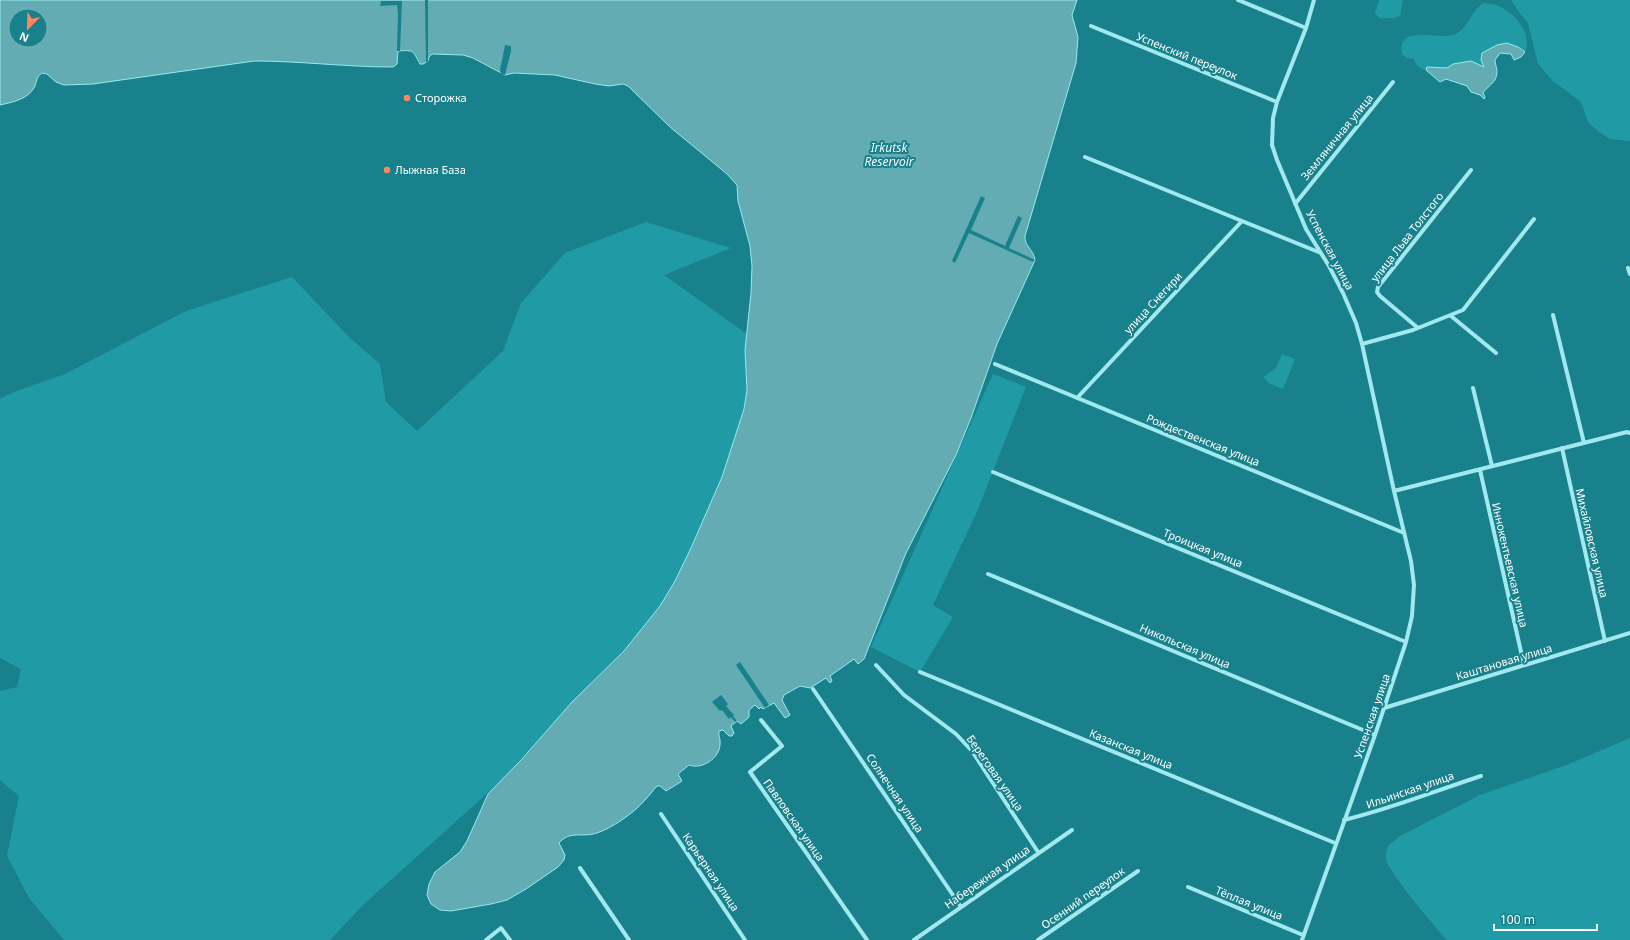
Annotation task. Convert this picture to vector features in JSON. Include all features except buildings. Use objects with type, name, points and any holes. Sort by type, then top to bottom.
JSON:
[{"type":"street","points":[[1238,0],[1306,28]]},
{"type":"street","name":"Успенская улица","points":[[1302,940],[1335,843],[1375,735],[1406,642],[1412,616],[1414,585],[1411,560],[1356,323],[1343,293],[1306,229],[1272,145],[1272,118],[1306,28],[1314,0]]},
{"type":"street","name":"Успенский переулок","points":[[1091,26],[1277,102]]},
{"type":"street","name":"Земляничная улица","points":[[1295,204],[1393,82]]},
{"type":"street","points":[[1085,156],[1321,253]]},
{"type":"street","name":"улица Льва Толстого","points":[[1418,328],[1380,296],[1377,292],[1378,288],[1472,170]]},
{"type":"street","points":[[1362,344],[1418,328],[1463,310],[1534,219]]},
{"type":"street","name":"улица Снегири","points":[[1077,398],[1242,221]]},
{"type":"street","points":[[1628,268],[1630,274]]},
{"type":"street","points":[[1553,315],[1584,443]]},
{"type":"street","points":[[1451,316],[1496,353]]},
{"type":"street","name":"Рождественская улица","points":[[995,364],[1404,533]]},
{"type":"street","points":[[1473,388],[1492,466]]},
{"type":"street","points":[[1394,491],[1626,432],[1630,434]]},
{"type":"street","name":"Михайловская улица","points":[[1562,448],[1605,641]]},
{"type":"street","name":"Иннокентьевская улица","points":[[1480,470],[1524,665]]},
{"type":"street","name":"Троицкая улица","points":[[993,472],[1406,642]]},
{"type":"street","name":"Никольская улица","points":[[988,574],[1375,735]]},
{"type":"street","name":"Каштановая улица","points":[[1384,708],[1630,633]]},
{"type":"street","name":"Береговая улица","points":[[876,665],[904,695],[956,734],[972,751],[1038,852]]},
{"type":"street","name":"Казанская улица","points":[[920,672],[1335,843]]},
{"type":"street","name":"Солнечная улица","points":[[813,689],[961,907]]},
{"type":"street","name":"Павловская улица","points":[[761,720],[782,746],[750,772],[867,940]]},
{"type":"street","name":"Ильинская улица","points":[[1344,820],[1376,813],[1481,776]]},
{"type":"street","name":"Карьерная улица","points":[[661,814],[745,940]]},
{"type":"street","name":"Набережная улица","points":[[914,940],[1038,852],[1072,830]]},
{"type":"street","points":[[580,868],[628,940]]},
{"type":"street","name":"Осенний переулок","points":[[1038,940],[1138,870]]},
{"type":"street","name":"Тёплая улица","points":[[1188,887],[1303,935]]},
{"type":"street","points":[[486,940],[502,928],[510,940]]},
{"type":"shaded area","points":[[1379,0],[1403,0],[1400,16],[1393,18],[1379,18],[1375,13]]},
{"type":"shaded area","points":[[1511,0],[1630,0],[1630,141],[1610,139],[1599,132],[1588,122],[1581,102],[1553,81],[1538,64],[1528,23]]},
{"type":"shaded area","points":[[1484,3],[1503,8],[1515,18],[1524,31],[1527,45],[1525,52],[1518,47],[1487,51],[1482,53],[1484,67],[1471,61],[1453,64],[1447,68],[1427,67],[1426,70],[1418,66],[1414,59],[1407,58],[1402,54],[1402,45],[1405,39],[1420,35],[1453,35],[1463,29],[1479,6]]},
{"type":"shaded area","points":[[646,222],[731,248],[664,275],[747,334],[745,350],[747,390],[744,409],[722,477],[691,548],[675,581],[660,606],[624,651],[572,702],[501,781],[363,905],[330,940],[64,940],[29,898],[7,856],[19,796],[0,780],[0,691],[17,687],[21,669],[0,658],[0,399],[14,392],[65,374],[186,311],[292,277],[349,337],[380,364],[386,402],[417,431],[503,351],[521,303],[565,253]]},
{"type":"shaded area","points":[[1282,354],[1295,359],[1283,389],[1270,384],[1263,377],[1275,369]]},
{"type":"shaded area","points":[[993,374],[1026,387],[976,514],[933,605],[953,617],[920,672],[871,647]]},
{"type":"shaded area","points":[[1630,738],[1630,940],[1447,940],[1413,900],[1389,866],[1386,857],[1388,846],[1400,836],[1480,795],[1569,764]]},
{"type":"water","name":"Irkutsk Reservoir","points":[[0,0],[1077,0],[1072,15],[1078,37],[1076,63],[1025,236],[1026,243],[1033,253],[1035,260],[997,344],[971,418],[956,455],[906,553],[864,659],[858,664],[854,659],[830,676],[832,681],[830,683],[826,678],[810,688],[800,686],[784,695],[782,700],[790,715],[785,718],[774,703],[763,709],[761,707],[759,709],[755,705],[749,710],[749,717],[741,724],[737,721],[731,726],[734,733],[732,736],[729,736],[723,730],[719,731],[720,742],[717,754],[705,764],[699,766],[689,765],[678,774],[682,781],[666,791],[660,786],[657,786],[629,815],[603,831],[592,834],[572,835],[563,839],[559,843],[565,855],[564,860],[558,867],[526,889],[507,900],[451,911],[440,910],[431,904],[427,895],[429,884],[435,872],[460,852],[467,841],[488,794],[521,760],[572,702],[624,651],[660,606],[675,581],[691,548],[722,477],[744,409],[747,390],[745,350],[751,293],[752,266],[750,246],[738,201],[737,185],[727,174],[670,127],[628,86],[623,84],[609,86],[595,84],[555,75],[514,73],[505,75],[473,58],[463,55],[432,54],[428,61],[420,64],[412,52],[398,51],[397,64],[393,67],[254,61],[93,84],[64,85],[56,82],[47,74],[42,73],[38,77],[35,86],[29,94],[10,103],[0,105]]},
{"type":"water","points":[[1507,43],[1518,47],[1525,52],[1521,57],[1514,60],[1511,54],[1500,53],[1495,60],[1497,76],[1494,82],[1483,93],[1485,97],[1484,99],[1480,95],[1471,92],[1467,86],[1446,79],[1440,82],[1426,70],[1427,67],[1447,68],[1453,64],[1471,61],[1484,67],[1481,60],[1482,53],[1497,45]]},
{"type":"pier","points":[[425,0],[428,0],[428,61],[426,63]]},
{"type":"pier","points":[[381,1],[402,1],[400,51],[397,51],[397,5],[380,6]]},
{"type":"pier","points":[[505,45],[511,46],[511,51],[505,75],[501,74],[500,70]]},
{"type":"pier","points":[[981,196],[985,198],[971,230],[1005,246],[1018,216],[1022,218],[1009,248],[1035,260],[1033,262],[969,233],[955,263],[952,261]]},
{"type":"pier","points":[[740,662],[769,705],[765,708],[736,665]]},
{"type":"pier","points":[[721,695],[728,704],[726,706],[737,721],[735,722],[731,717],[729,719],[722,710],[720,711],[712,702]]},
{"type":"place","name":"Сторожка","points":[[407,98]]},
{"type":"place","name":"Лыжная База","points":[[387,170]]}]
